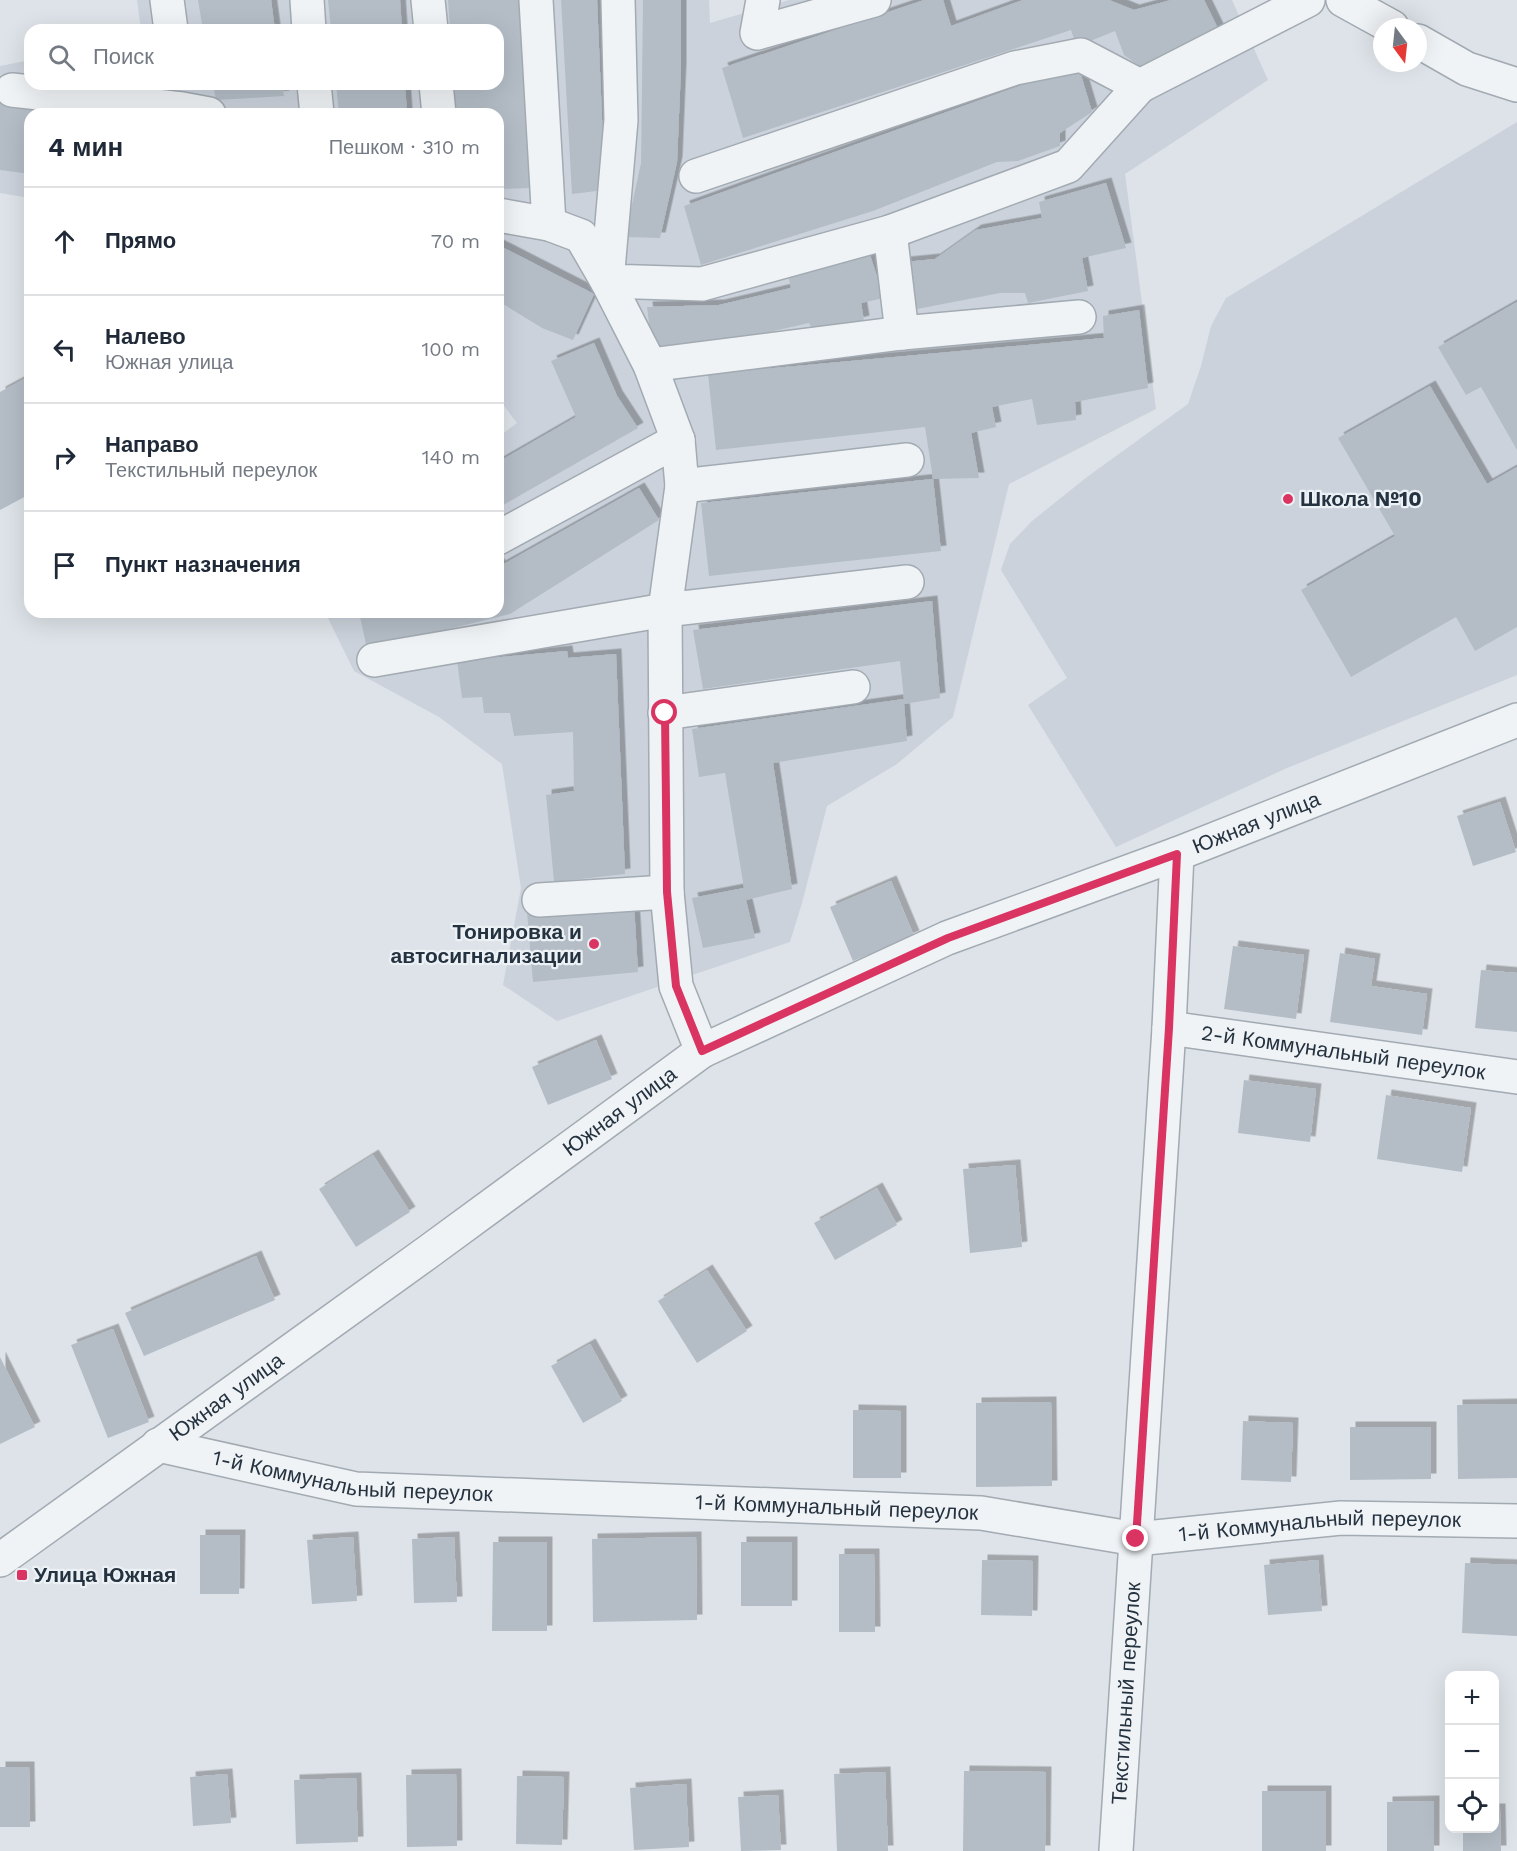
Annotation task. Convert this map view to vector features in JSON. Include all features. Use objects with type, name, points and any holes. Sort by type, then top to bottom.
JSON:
[{"type":"street","points":[[167,0],[170,24]]},
{"type":"street","points":[[306,0],[308,24]]},
{"type":"street","points":[[428,0],[430,24]]},
{"type":"street","points":[[536,0],[549,224]]},
{"type":"street","points":[[607,281],[621,120],[618,0]]},
{"type":"street","points":[[763,0],[757,33],[874,0]]},
{"type":"street","points":[[607,281],[702,284],[890,232],[1068,166],[1140,86],[1308,0]]},
{"type":"street","points":[[1343,0],[1376,18]]},
{"type":"street","points":[[1427,47],[1467,69],[1517,86]]},
{"type":"street","points":[[696,176],[1015,68],[1081,55],[1140,86]]},
{"type":"street","points":[[12,90],[190,102]]},
{"type":"street","points":[[315,90],[316,108]]},
{"type":"street","points":[[437,90],[438,108]]},
{"type":"street","points":[[504,216],[549,224],[581,236],[650,365],[678,440],[682,486],[665,610],[667,892],[676,986],[702,1051]]},
{"type":"street","points":[[890,232],[902,333]]},
{"type":"street","points":[[650,365],[902,333],[1078,317]]},
{"type":"street","points":[[504,535],[678,440]]},
{"type":"street","points":[[682,486],[907,460]]},
{"type":"street","points":[[374,660],[665,610],[907,582]]},
{"type":"street","points":[[665,713],[853,687]]},
{"type":"street","name":"Южная улица","points":[[0,1560],[428,1252],[702,1051],[948,938],[1177,854],[1517,720]]},
{"type":"street","name":"Текстильный переулок","points":[[1116,1851],[1169,1028],[1177,854]]},
{"type":"street","points":[[539,900],[667,892]]},
{"type":"street","name":"2-й Коммунальный переулок","points":[[1169,1028],[1517,1077]]},
{"type":"street","name":"1-й Коммунальный переулок","points":[[158,1445],[356,1489],[981,1513],[1136,1539],[1341,1518],[1517,1521]]},
{"type":"shaded area","points":[[137,0],[709,0],[710,23],[789,0],[1232,0],[1268,80],[1125,174],[1156,409],[1009,484],[953,717],[897,764],[827,806],[790,942],[557,1021],[503,985],[521,888],[502,764],[439,717],[354,671],[328,618],[504,618],[504,433],[517,423],[504,406],[504,108],[24,108],[24,197],[0,193],[0,66],[24,61],[24,90],[504,90],[504,24],[140,24]]},
{"type":"shaded area","name":"Школа №10","points":[[1517,122],[1517,675],[1287,768],[1116,847],[1028,705],[1067,678],[1001,570],[1010,544],[1032,521],[1087,477],[1188,404],[1211,326],[1226,298]]},
{"type":"building","points":[[198,0],[271,0],[274,24],[202,24]]},
{"type":"building","points":[[328,0],[400,0],[402,24],[330,24]]},
{"type":"building","points":[[448,0],[518,0],[533,188],[504,189],[504,108],[456,108],[454,90],[504,90],[504,24],[450,24]]},
{"type":"building","points":[[561,0],[597,0],[605,190],[572,194]]},
{"type":"building","points":[[643,0],[681,0],[677,162],[660,238],[625,237],[641,163]]},
{"type":"building","points":[[924,0],[943,0],[951,26],[1023,0],[1109,0],[1134,10],[1171,0],[1204,0],[1222,37],[1145,70],[1124,55],[1115,31],[1088,42],[1074,39],[1071,30],[743,138],[722,68]]},
{"type":"building","points":[[1078,65],[1092,112],[1060,133],[1060,146],[1018,161],[997,162],[873,211],[701,265],[684,206]]},
{"type":"building","points":[[214,90],[283,90],[284,96],[216,100]]},
{"type":"building","points":[[337,90],[405,90],[407,108],[338,108]]},
{"type":"building","points":[[0,98],[78,108],[24,108],[24,173],[0,170]]},
{"type":"building","points":[[1106,183],[1126,248],[1082,258],[1088,291],[1028,303],[1025,293],[1000,293],[912,310],[905,262],[935,259],[976,230],[1042,218],[1039,202]]},
{"type":"building","points":[[504,248],[594,294],[573,340],[542,328],[504,305]]},
{"type":"building","points":[[868,249],[884,298],[861,303],[864,321],[815,334],[809,323],[726,342],[652,348],[647,307],[719,305],[791,288],[788,275]]},
{"type":"building","points":[[1517,302],[1517,450],[1481,387],[1466,395],[1438,347]]},
{"type":"building","points":[[1139,310],[1148,388],[1075,402],[1076,420],[1037,425],[1032,399],[992,407],[996,427],[971,433],[979,478],[933,479],[925,427],[716,450],[708,374],[1104,338],[1103,316]]},
{"type":"building","points":[[594,343],[617,396],[638,428],[504,505],[504,459],[576,417],[551,361]]},
{"type":"building","points":[[24,379],[24,497],[0,510],[0,392]]},
{"type":"building","points":[[1430,386],[1487,484],[1517,467],[1517,627],[1475,651],[1456,617],[1351,677],[1301,590],[1395,536],[1338,438]]},
{"type":"building","points":[[933,479],[941,551],[709,576],[701,503]]},
{"type":"building","points":[[639,488],[659,520],[510,614],[504,615],[504,564]]},
{"type":"building","points":[[932,601],[940,698],[904,704],[907,741],[773,763],[792,889],[746,900],[755,938],[703,948],[692,898],[744,888],[725,773],[699,777],[692,729],[904,699],[900,661],[703,689],[693,630]]},
{"type":"building","points":[[360,618],[494,618],[367,649]]},
{"type":"building","points":[[567,651],[568,658],[616,654],[625,874],[554,882],[546,795],[574,791],[573,732],[514,736],[510,713],[484,713],[482,697],[462,698],[457,661]]},
{"type":"building","points":[[1500,802],[1516,852],[1473,866],[1457,816]]},
{"type":"building","points":[[891,881],[914,936],[853,961],[830,907]]},
{"type":"building","points":[[634,905],[638,972],[533,982],[527,912]]},
{"type":"building","points":[[1233,946],[1304,955],[1296,1019],[1224,1009]]},
{"type":"building","points":[[1340,953],[1375,959],[1371,986],[1427,994],[1422,1035],[1330,1022]]},
{"type":"building","points":[[1481,970],[1517,973],[1517,1032],[1475,1028]]},
{"type":"building","points":[[596,1040],[612,1079],[548,1105],[532,1067]]},
{"type":"building","points":[[1244,1080],[1316,1089],[1310,1142],[1238,1133]]},
{"type":"building","points":[[1386,1095],[1471,1108],[1462,1172],[1377,1159]]},
{"type":"building","points":[[373,1155],[410,1212],[356,1247],[319,1189]]},
{"type":"building","points":[[1015,1165],[1022,1247],[970,1253],[963,1169]]},
{"type":"building","points":[[877,1188],[897,1225],[835,1260],[814,1223]]},
{"type":"building","points":[[256,1256],[275,1300],[144,1356],[125,1313]]},
{"type":"building","points":[[707,1270],[747,1331],[697,1363],[658,1301]]},
{"type":"building","points":[[113,1329],[149,1422],[108,1438],[71,1345]]},
{"type":"building","points":[[590,1344],[622,1401],[583,1423],[551,1366]]},
{"type":"building","points":[[0,1357],[35,1427],[0,1444]]},
{"type":"building","points":[[1051,1402],[1052,1486],[976,1487],[976,1403]]},
{"type":"building","points":[[1517,1404],[1517,1478],[1458,1479],[1457,1405]]},
{"type":"building","points":[[853,1410],[901,1411],[901,1478],[853,1478]]},
{"type":"building","points":[[1243,1421],[1293,1423],[1291,1482],[1241,1480]]},
{"type":"building","points":[[1350,1427],[1431,1427],[1431,1479],[1350,1480]]},
{"type":"building","points":[[200,1535],[240,1535],[239,1594],[200,1594]]},
{"type":"building","points":[[353,1537],[357,1601],[312,1604],[307,1540]]},
{"type":"building","points":[[454,1537],[457,1602],[414,1603],[412,1539]]},
{"type":"building","points":[[696,1537],[697,1620],[593,1622],[592,1539]]},
{"type":"building","points":[[493,1542],[547,1542],[547,1631],[492,1631]]},
{"type":"building","points":[[741,1542],[792,1542],[792,1606],[741,1606]]},
{"type":"building","points":[[839,1554],[874,1554],[875,1632],[839,1632]]},
{"type":"building","points":[[982,1560],[1033,1561],[1032,1616],[981,1615]]},
{"type":"building","points":[[1318,1560],[1322,1611],[1268,1615],[1264,1565]]},
{"type":"building","points":[[1465,1563],[1517,1565],[1517,1636],[1462,1633]]},
{"type":"building","points":[[0,1767],[29,1767],[30,1827],[0,1827]]},
{"type":"building","points":[[964,1771],[1046,1772],[1045,1851],[963,1851]]},
{"type":"building","points":[[885,1772],[888,1851],[837,1851],[834,1774]]},
{"type":"building","points":[[227,1774],[231,1823],[193,1826],[190,1777]]},
{"type":"building","points":[[456,1774],[457,1846],[407,1847],[406,1775]]},
{"type":"building","points":[[517,1776],[564,1777],[562,1845],[516,1844]]},
{"type":"building","points":[[356,1778],[358,1842],[296,1844],[294,1780]]},
{"type":"building","points":[[686,1784],[689,1847],[634,1850],[630,1788]]},
{"type":"building","points":[[1262,1791],[1326,1791],[1326,1851],[1262,1851]]},
{"type":"building","points":[[778,1795],[781,1850],[741,1851],[738,1797]]},
{"type":"building","points":[[1434,1801],[1434,1851],[1387,1851],[1387,1802]]},
{"type":"building","points":[[1500,1809],[1501,1851],[1463,1851],[1463,1833],[1499,1833]]},
{"type":"place","name":"Школа №10","points":[[1288,499]]},
{"type":"place","name":"Тонировка и автосигнализации","points":[[594,944]]},
{"type":"place","name":"Улица Южная","points":[[22,1575]]},
{"type":"route","points":[[665,713],[667,892],[676,986],[702,1051],[948,938],[1177,854],[1169,1028],[1136,1539]]}]
